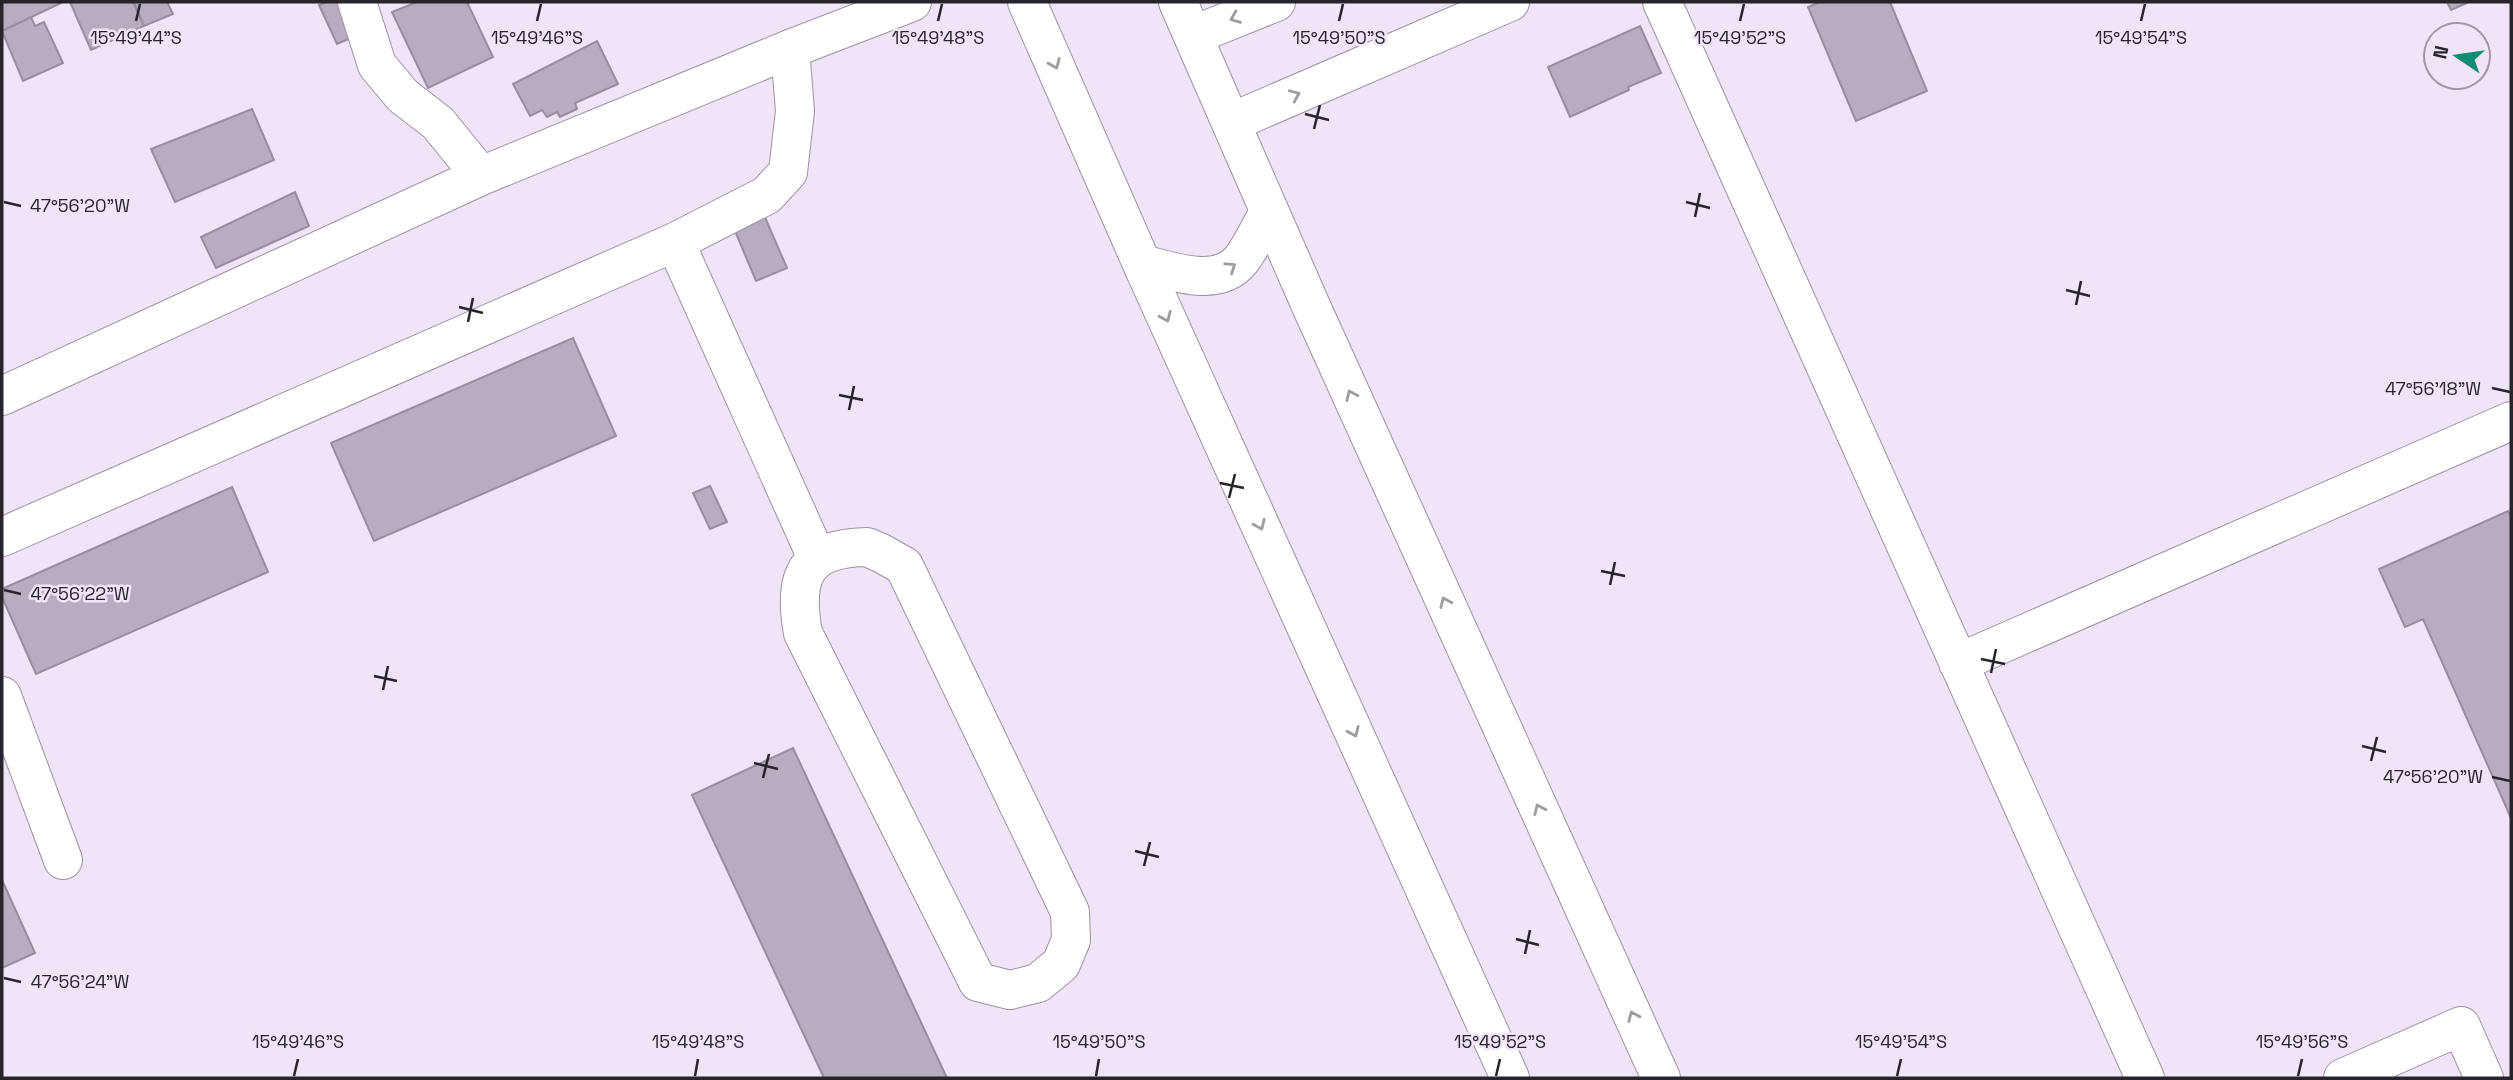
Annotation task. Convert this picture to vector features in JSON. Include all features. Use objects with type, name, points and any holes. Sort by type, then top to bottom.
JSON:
[{"type":"street","points":[[357,2],[377,65],[403,96],[438,123],[481,176]]},
{"type":"street","points":[[2,396],[481,176],[912,2]]},
{"type":"street","points":[[1027,2],[1499,1071]]},
{"type":"street","points":[[1276,2],[1186,18],[1269,212],[1661,1078]]},
{"type":"street","points":[[1232,122],[1510,2]]},
{"type":"street","points":[[1662,2],[2145,1078]]},
{"type":"street","points":[[2,537],[675,242],[767,195],[788,172],[796,111],[790,49]]},
{"type":"street","points":[[1142,264],[1194,276],[1219,274],[1240,262],[1269,212]]},
{"type":"street","points":[[675,242],[817,558]]},
{"type":"street","points":[[1958,663],[2511,421]]},
{"type":"street","points":[[867,547],[904,566],[1070,912],[1071,940],[1060,964],[1038,983],[1010,990],[978,982],[803,633],[798,605],[800,581],[817,558],[841,548],[867,547]]},
{"type":"street","points":[[2,696],[62,860]]},
{"type":"street","points":[[2343,1078],[2461,1026],[2484,1078]]},
{"type":"building","points":[[2,2],[63,2],[2,31]]},
{"type":"building","points":[[70,2],[133,2],[144,26],[91,50]]},
{"type":"building","points":[[134,2],[167,2],[173,14],[144,26]]},
{"type":"building","points":[[342,2],[358,35],[337,44],[319,5]]},
{"type":"building","points":[[417,2],[467,2],[493,57],[428,88],[392,12]]},
{"type":"building","points":[[1820,2],[1890,2],[1927,91],[1856,121],[1808,7]]},
{"type":"building","points":[[2447,2],[2469,2],[2451,10]]},
{"type":"building","points":[[31,17],[35,26],[44,22],[63,63],[23,81],[2,31]]},
{"type":"building","points":[[1640,26],[1661,73],[1570,117],[1548,67]]},
{"type":"building","points":[[597,41],[618,84],[575,103],[577,109],[560,117],[557,112],[547,117],[542,110],[530,116],[513,84]]},
{"type":"building","points":[[252,109],[274,160],[175,202],[151,149]]},
{"type":"building","points":[[295,192],[309,226],[216,268],[201,237]]},
{"type":"building","points":[[760,206],[787,268],[756,281],[730,219]]},
{"type":"building","points":[[573,338],[616,436],[374,541],[331,443]]},
{"type":"building","points":[[710,486],[727,522],[710,529],[693,493]]},
{"type":"building","points":[[232,487],[268,572],[36,674],[2,597],[2,589]]},
{"type":"building","points":[[2508,511],[2511,517],[2511,818],[2423,619],[2405,627],[2379,569]]},
{"type":"building","points":[[793,748],[947,1078],[824,1078],[692,795]]},
{"type":"building","points":[[2,880],[35,953],[2,968]]}]
